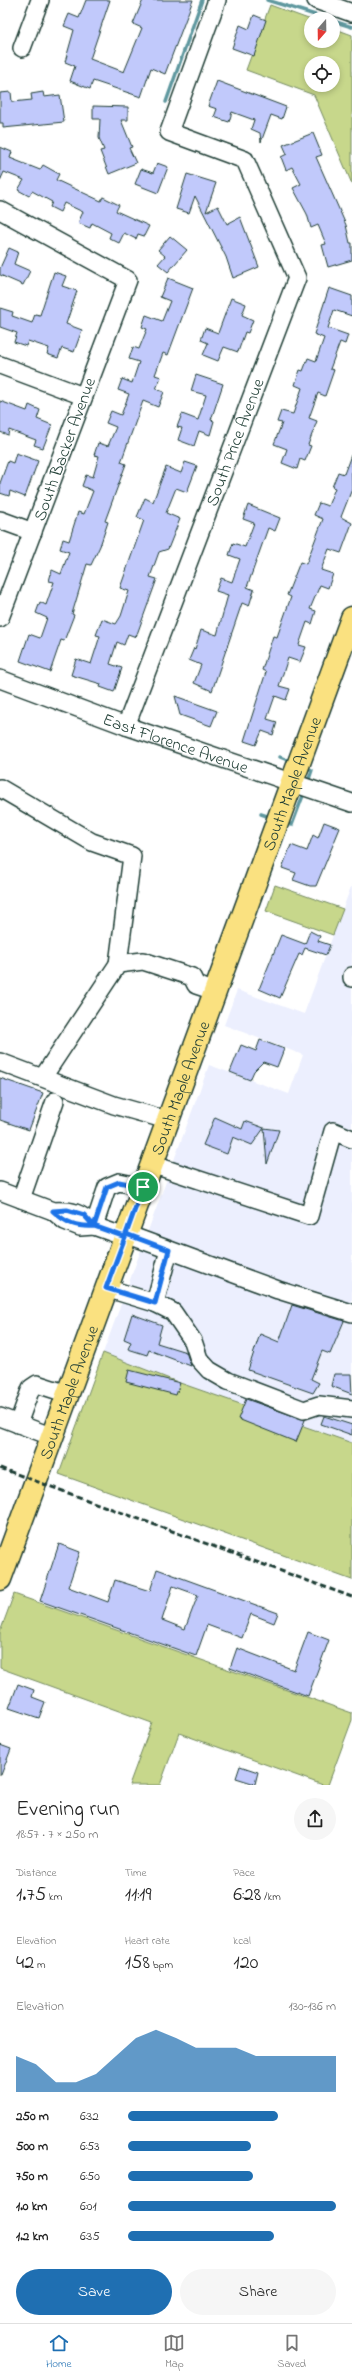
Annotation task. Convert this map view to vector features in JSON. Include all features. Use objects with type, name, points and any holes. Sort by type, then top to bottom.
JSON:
[{"type":"main road","name":"South Maple Avenue","points":[[0,1580],[167,1120],[205,988],[292,783],[352,618]]},
{"type":"street","points":[[22,48],[40,0]]},
{"type":"street","name":"South Price Avenue","points":[[126,726],[297,278],[245,160],[169,132],[218,0]]},
{"type":"street","points":[[316,0],[352,13]]},
{"type":"street","name":"South Backer Avenue","points":[[0,210],[128,280],[0,618]]},
{"type":"street","points":[[0,365],[83,396]]},
{"type":"street","points":[[0,520],[33,532]]},
{"type":"street","name":"East Florence Avenue","points":[[0,679],[126,726],[352,803]]},
{"type":"street","points":[[0,788],[92,842],[132,856],[126,964],[43,1077]]},
{"type":"street","points":[[126,964],[139,971],[168,982],[189,988],[205,988]]},
{"type":"street","points":[[0,1062],[114,1105],[167,1120]]},
{"type":"street","points":[[21,1199],[55,1101]]},
{"type":"street","points":[[151,1164],[309,1216],[333,1132],[352,1139]]},
{"type":"street","points":[[94,1226],[107,1187],[119,1182],[143,1187]]},
{"type":"street","points":[[0,1191],[53,1211],[67,1210],[84,1215],[94,1226],[126,1235],[278,1290],[352,1313]]},
{"type":"street","points":[[155,1303],[169,1250]]},
{"type":"street","points":[[106,1288],[155,1303],[173,1312],[193,1341],[199,1359],[209,1370],[228,1381],[304,1410],[319,1405],[352,1409]]},
{"type":"street","points":[[18,1424],[31,1388],[37,1384],[68,1394]]},
{"type":"street","points":[[0,1417],[53,1437]]},
{"type":"shaded area","points":[[352,884],[352,1443],[180,1383],[103,1353],[209,1065],[289,1094],[303,1055],[224,1025],[237,990],[304,1014]]},
{"type":"green space","points":[[270,5],[304,17],[304,48],[340,48],[340,31],[352,35],[352,184],[314,95],[306,92],[340,92],[340,56],[304,56],[304,91],[246,70]]},
{"type":"green space","points":[[275,885],[343,909],[333,935],[266,911]]},
{"type":"green space","points":[[103,1353],[180,1383],[352,1443],[352,1580],[59,1474]]},
{"type":"green space","points":[[14,1594],[352,1713],[352,1720],[328,1785],[323,1785],[179,1733],[160,1785],[129,1785],[152,1723],[0,1668],[0,1632]]},
{"type":"building","points":[[86,0],[110,0],[90,59],[124,72],[142,28],[133,24],[143,0],[193,0],[165,74],[151,68],[141,97],[93,81],[90,89],[70,81],[75,66],[65,62],[74,30],[64,26],[69,14],[79,18]]},
{"type":"building","points":[[254,15],[266,20],[254,56],[232,48],[240,25],[249,29]]},
{"type":"building","points":[[217,81],[286,107],[282,119],[271,115],[261,142],[260,133],[251,129],[254,120],[232,112],[229,122],[214,117],[217,109],[208,106]]},
{"type":"building","points":[[11,92],[12,102],[32,100],[31,94],[43,92],[44,97],[60,95],[64,122],[3,128],[3,123],[0,123],[0,93]]},
{"type":"building","points":[[93,106],[128,107],[128,120],[121,120],[132,147],[129,148],[136,163],[109,174],[100,151],[104,150],[99,138],[100,119],[93,119]]},
{"type":"building","points":[[313,133],[322,155],[316,157],[346,225],[350,243],[352,243],[352,260],[328,267],[322,245],[326,244],[318,225],[311,228],[307,214],[293,188],[301,184],[292,167],[286,170],[281,157],[287,154],[283,145]]},
{"type":"building","points":[[0,147],[12,152],[10,158],[40,170],[43,165],[59,174],[56,180],[101,201],[103,197],[119,205],[116,211],[149,226],[144,236],[138,234],[136,239],[124,233],[119,243],[109,238],[111,233],[92,223],[90,228],[78,223],[83,212],[64,203],[60,212],[50,207],[52,202],[32,191],[29,196],[18,190],[24,180],[4,172],[0,181]]},
{"type":"building","points":[[157,163],[168,167],[158,193],[135,184],[141,169],[153,173]]},
{"type":"building","points":[[187,174],[216,183],[206,212],[218,206],[227,224],[240,217],[259,267],[233,278],[226,257],[195,196],[189,213],[176,209]]},
{"type":"building","points":[[170,236],[187,250],[168,272],[158,264],[165,256],[158,250]]},
{"type":"building","points":[[9,248],[18,252],[14,264],[30,271],[23,285],[0,275],[0,268]]},
{"type":"building","points":[[54,272],[66,276],[62,286],[77,291],[66,324],[82,330],[74,352],[62,348],[58,358],[47,354],[49,348],[28,341],[26,346],[14,342],[17,333],[0,327],[0,308],[13,312],[12,316],[32,323],[35,314],[40,315]]},
{"type":"building","points":[[168,278],[193,288],[168,355],[163,353],[155,375],[161,377],[156,389],[164,392],[158,407],[143,401],[121,462],[126,464],[105,521],[108,522],[100,546],[91,565],[87,564],[72,614],[74,615],[64,641],[61,640],[50,672],[20,661],[29,634],[40,638],[47,618],[36,613],[40,602],[46,605],[54,582],[49,581],[52,570],[61,574],[69,552],[60,549],[63,539],[69,541],[78,512],[84,514],[93,491],[82,486],[86,475],[93,477],[99,456],[94,455],[98,443],[108,446],[116,427],[106,423],[111,411],[121,415],[129,394],[118,390],[122,379],[132,383],[139,362],[129,359],[133,347],[139,349],[147,329],[142,327],[146,315],[162,321],[170,301],[160,297]]},
{"type":"building","points":[[329,288],[352,296],[352,316],[334,310],[328,328],[348,335],[345,344],[340,342],[330,369],[334,370],[325,396],[318,393],[309,418],[317,421],[308,445],[311,446],[305,461],[300,459],[297,469],[282,463],[287,449],[274,444],[282,423],[277,422],[281,411],[293,414],[302,388],[295,385],[300,370],[303,371],[308,358],[316,361],[324,338],[314,334]]},
{"type":"building","points":[[231,298],[246,304],[242,315],[253,320],[248,333],[245,332],[238,352],[224,347],[218,361],[203,355],[208,343],[201,340],[205,328],[218,333]]},
{"type":"building","points":[[196,375],[223,384],[211,420],[214,421],[210,435],[199,431],[194,446],[178,440],[182,428],[177,427],[182,414],[198,420],[206,395],[191,391]]},
{"type":"building","points":[[0,401],[27,411],[29,405],[40,410],[37,419],[52,425],[43,448],[34,445],[36,440],[9,430],[8,435],[0,432]]},
{"type":"building","points":[[16,453],[38,461],[25,497],[10,491],[9,496],[0,493],[0,483],[8,461],[13,463]]},
{"type":"building","points":[[351,455],[352,489],[341,517],[352,523],[341,553],[329,549],[321,570],[333,574],[328,588],[320,585],[310,609],[316,611],[312,624],[307,622],[299,645],[306,647],[300,662],[288,658],[279,686],[290,689],[286,700],[275,696],[267,719],[277,722],[273,735],[262,731],[256,745],[244,741],[266,672],[262,670],[273,636],[277,637],[291,597],[287,595],[300,562],[306,564],[323,519],[314,515],[319,503],[328,506],[335,488],[332,487],[338,472],[344,474]]},
{"type":"building","points":[[185,462],[197,466],[187,492],[176,488],[166,513],[180,519],[168,549],[159,552],[150,577],[157,579],[136,637],[128,634],[124,645],[117,642],[110,664],[122,668],[114,692],[100,687],[101,684],[71,675],[76,659],[91,664],[100,636],[96,635],[102,619],[116,624],[121,616],[129,591],[120,588],[144,520],[137,517],[145,498],[153,502],[166,467],[181,473]]},
{"type":"building","points":[[248,505],[280,518],[275,531],[268,528],[247,587],[254,590],[249,606],[242,603],[212,691],[194,683],[201,665],[189,660],[194,648],[195,649],[201,630],[217,635],[228,595],[216,591],[221,578],[232,582],[240,559],[229,555],[233,543],[245,547],[254,523],[243,519]]},
{"type":"building","points":[[175,696],[217,711],[211,726],[180,715]]},
{"type":"building","points":[[324,822],[340,828],[316,886],[310,886],[293,880],[296,873],[282,868],[291,845],[307,851],[313,835],[318,838]]},
{"type":"building","points":[[310,931],[320,936],[318,941],[330,945],[326,955],[305,948],[302,955],[299,954],[280,998],[259,989],[281,935],[305,944]]},
{"type":"building","points":[[260,1040],[284,1049],[277,1067],[263,1062],[254,1071],[250,1080],[230,1072],[241,1045],[256,1051]]},
{"type":"building","points":[[0,1078],[43,1093],[29,1130],[0,1120]]},
{"type":"building","points":[[215,1117],[242,1129],[245,1121],[264,1128],[252,1145],[233,1137],[227,1154],[203,1145]]},
{"type":"building","points":[[264,1128],[279,1130],[267,1164]]},
{"type":"building","points":[[292,1305],[344,1321],[330,1354],[322,1351],[311,1379],[319,1383],[313,1393],[248,1370],[260,1334],[279,1342]]},
{"type":"building","points":[[132,1314],[162,1325],[157,1343],[186,1352],[191,1366],[149,1350],[147,1355],[128,1349],[131,1342],[124,1339]]},
{"type":"building","points":[[129,1370],[180,1383],[176,1395],[126,1382]]},
{"type":"building","points":[[334,1374],[351,1374],[352,1394],[331,1386]]},
{"type":"building","points":[[246,1399],[305,1420],[296,1442],[238,1419]]},
{"type":"building","points":[[324,1416],[352,1425],[352,1435],[321,1424]]},
{"type":"building","points":[[59,1544],[80,1552],[68,1587],[108,1602],[115,1580],[150,1591],[157,1569],[278,1613],[274,1623],[251,1614],[242,1638],[207,1625],[196,1656],[40,1601]],"holes":[[[173,1586],[198,1595],[185,1629],[162,1620]]]},
{"type":"building","points":[[308,1632],[329,1640],[308,1696],[230,1668],[237,1648],[294,1670]]},
{"type":"building","points":[[18,1684],[34,1690],[32,1697],[45,1702],[39,1718],[9,1708]]},
{"type":"building","points":[[0,1745],[11,1749],[1,1775],[0,1775]]},
{"type":"building","points":[[240,1766],[258,1772],[255,1784],[236,1778]]},
{"type":"waterway","points":[[166,102],[202,0]]},
{"type":"waterway","points":[[267,0],[306,12]]},
{"type":"waterway","points":[[340,23],[352,27]]},
{"type":"waterway","points":[[280,757],[292,762]]},
{"type":"waterway","points":[[305,767],[312,770],[308,782]]},
{"type":"waterway","points":[[284,822],[292,825],[304,793]]},
{"type":"waterway","points":[[261,814],[270,817]]},
{"type":"railway","points":[[0,1468],[352,1597]]},
{"type":"route","points":[[143,1187],[119,1182],[107,1187],[94,1226],[80,1227],[65,1222],[53,1211],[67,1210],[84,1215],[94,1226],[125,1237],[106,1288],[155,1303],[169,1250],[126,1234],[143,1187]]}]
